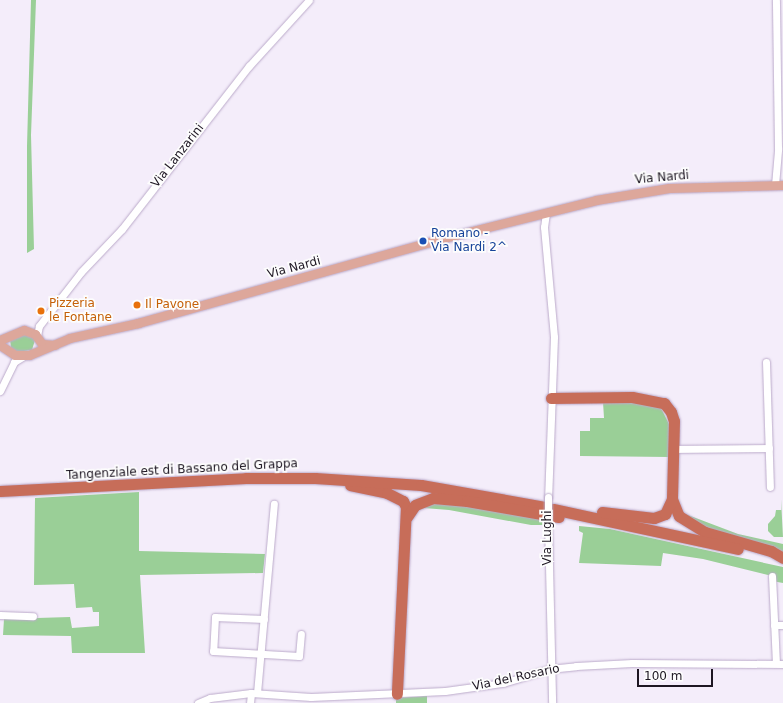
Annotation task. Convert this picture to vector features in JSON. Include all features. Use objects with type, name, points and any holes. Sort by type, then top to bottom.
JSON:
[{"type":"highway","points":[[551,398],[632,397],[664,403],[671,412],[674,421],[672,499],[679,516],[694,527],[726,539],[770,551],[783,558]]},
{"type":"highway","name":"Tangenziale est di Bassano del Grappa","points":[[0,491],[34,491],[246,478],[315,478],[421,485],[527,503],[549,504],[616,522],[783,558]]},
{"type":"highway","points":[[315,478],[387,493],[403,501],[407,517],[397,694]]},
{"type":"highway","name":"Tangenziale est di Bassano del Grappa","points":[[0,496],[34,491]]},
{"type":"highway","points":[[407,517],[414,505],[433,498],[467,501],[579,521],[616,522]]},
{"type":"highway","points":[[527,503],[558,502],[646,519],[665,514],[672,499]]},
{"type":"main road","name":"Via Nardi","points":[[24,356],[85,334],[138,324],[542,214],[643,191],[779,185]]},
{"type":"main road","points":[[0,340],[24,330],[49,346],[56,345]]},
{"type":"main road","points":[[9,336],[5,348],[24,356]]},
{"type":"main road","points":[[34,352],[38,348],[37,337]]},
{"type":"street","name":"Via Lanzarini","points":[[37,337],[39,326],[81,272],[122,229],[249,66],[310,0]]},
{"type":"street","points":[[776,0],[781,148],[779,185]]},
{"type":"street","name":"Via Lughi","points":[[542,214],[554,312],[548,521],[549,669],[552,703]]},
{"type":"street","name":"Via Lanzarini","points":[[24,330],[48,313]]},
{"type":"street","points":[[0,391],[11,359],[5,348]]},
{"type":"street","points":[[8,371],[14,362],[24,356]]},
{"type":"street","points":[[766,362],[770,487]]},
{"type":"street","points":[[673,449],[769,448]]},
{"type":"street","points":[[250,703],[254,693],[261,653],[274,504]]},
{"type":"street","name":"Via del Rosario","points":[[198,703],[210,698],[254,693],[311,697],[445,691],[503,683],[549,669],[632,663],[779,664],[774,625],[772,576]]},
{"type":"street","points":[[0,615],[33,616]]},
{"type":"street","points":[[264,620],[215,617],[213,651],[299,656],[301,634]]},
{"type":"street","points":[[774,625],[783,625]]},
{"type":"green space","points":[[31,0],[36,0],[31,135],[34,249],[27,253],[27,146]]},
{"type":"green space","points":[[20,334],[32,336],[35,340],[32,350],[16,352],[11,348],[10,339]]},
{"type":"green space","points":[[603,402],[644,403],[661,408],[669,424],[669,457],[580,456],[580,431],[590,431],[590,418],[604,418]]},
{"type":"green space","points":[[139,492],[139,551],[265,554],[263,573],[140,575],[145,653],[72,653],[71,636],[3,635],[4,619],[70,617],[72,628],[99,626],[99,612],[93,612],[92,607],[76,608],[74,584],[34,585],[35,498]]},
{"type":"green space","points":[[446,502],[544,518],[544,525],[531,525],[449,510],[424,508],[417,511],[417,505]]},
{"type":"green space","points":[[776,510],[782,510],[783,537],[774,537],[768,531],[768,524],[775,516]]},
{"type":"green space","points":[[680,512],[738,534],[783,544],[783,554],[716,535]]},
{"type":"green space","points":[[579,526],[610,529],[783,567],[783,583],[772,581],[772,576],[703,559],[663,553],[661,566],[579,563],[583,533],[579,531]]},
{"type":"green space","points":[[427,696],[427,703],[396,703],[396,698]]},
{"type":"place","name":"Romano - Via Nardi 2^","points":[[423,241]]},
{"type":"place","name":"Il Pavone","points":[[137,305]]},
{"type":"place","name":"Pizzeria le Fontane","points":[[41,311]]}]
